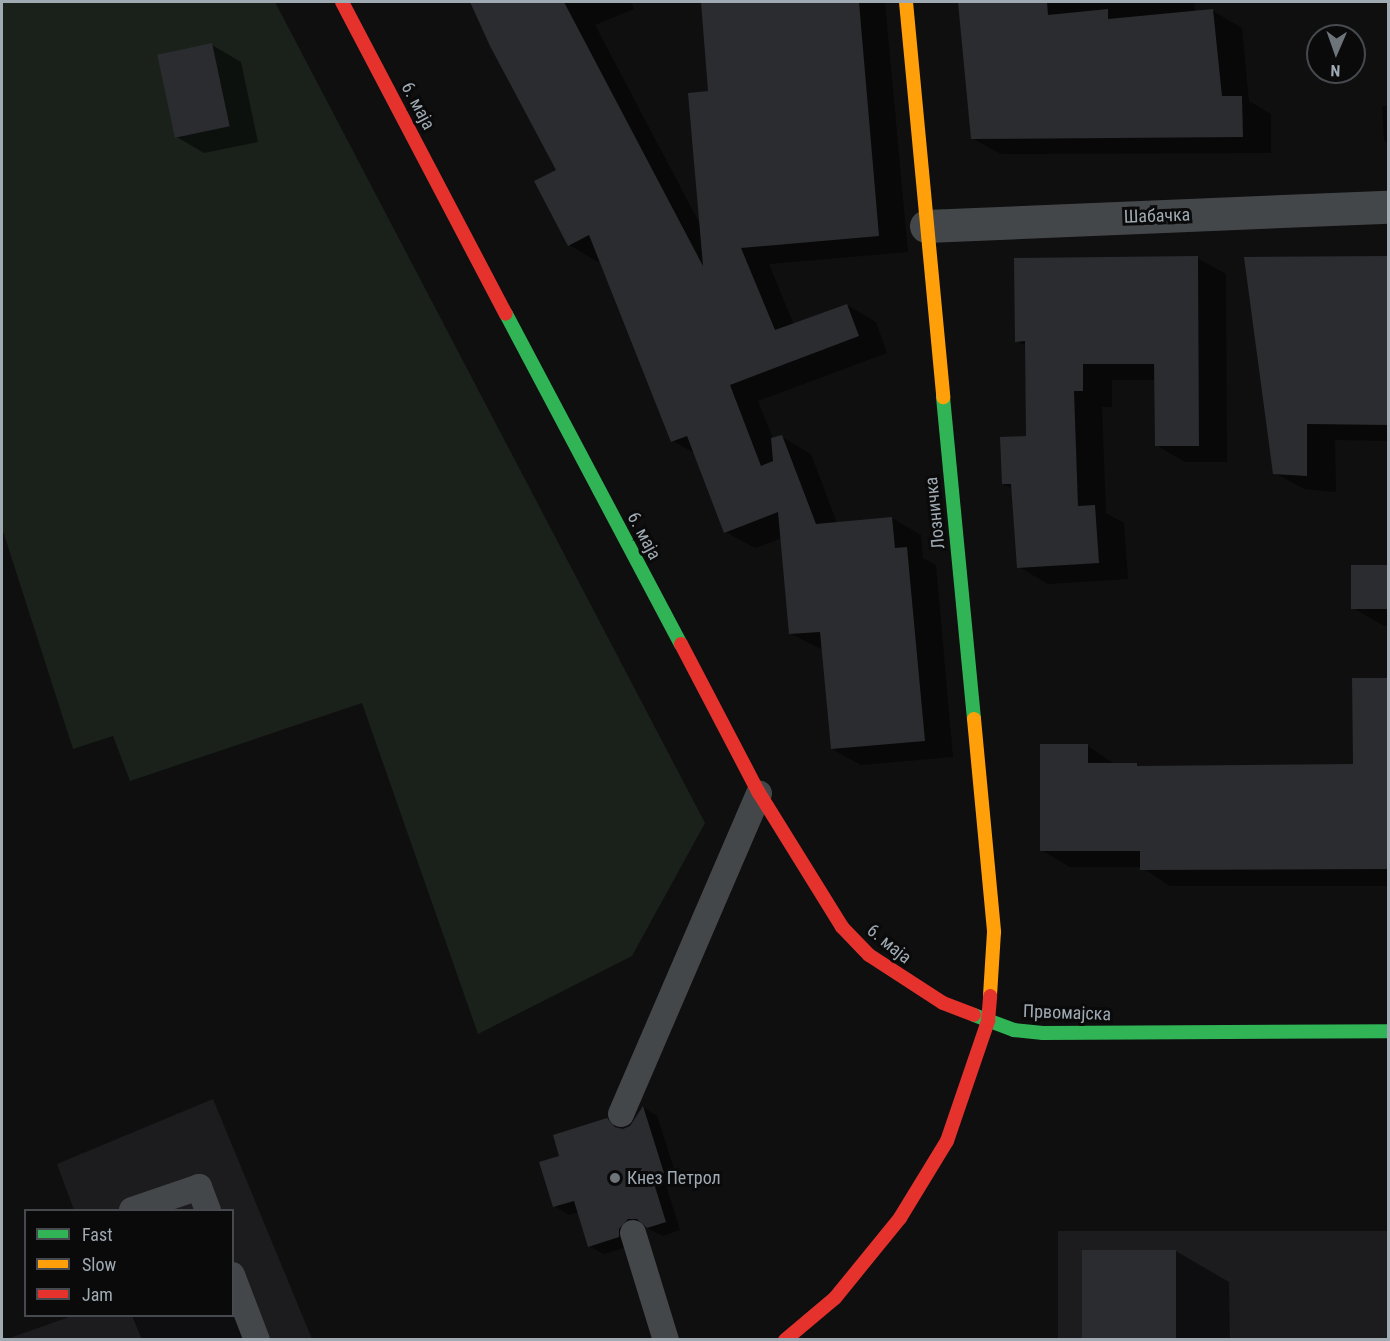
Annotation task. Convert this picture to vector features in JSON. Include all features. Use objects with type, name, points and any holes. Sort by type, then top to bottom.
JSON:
[{"type":"street","name":"6. маја","points":[[342,2],[759,793],[842,927],[869,954],[943,1002],[988,1021]]},
{"type":"street","name":"Лозничка","points":[[906,2],[994,932],[988,1021]]},
{"type":"street","name":"Шабачка","points":[[926,226],[1389,207]]},
{"type":"street","name":"Првомајска","points":[[988,1021],[1014,1030],[1042,1033],[1389,1032]]},
{"type":"street","points":[[785,1340],[835,1298],[900,1218],[946,1141],[988,1021]]},
{"type":"lane","points":[[621,1113],[759,793]]},
{"type":"lane","points":[[135,1209],[199,1187],[208,1209]]},
{"type":"lane","points":[[633,1233],[666,1340]]},
{"type":"lane","points":[[234,1280],[257,1340]]},
{"type":"shaded area","points":[[2,2],[275,2],[705,823],[632,956],[478,1034],[362,703],[130,781],[113,736],[73,749],[2,528]]},
{"type":"shaded area","points":[[213,1099],[312,1339],[4,1340],[69,1317],[234,1317],[234,1209],[74,1209],[57,1164]]},
{"type":"shaded area","points":[[1058,1231],[1388,1231],[1388,1339],[1058,1339]]},
{"type":"building","points":[[470,2],[564,2],[703,266],[688,93],[708,91],[701,2],[859,2],[879,236],[741,248],[775,330],[847,304],[859,336],[730,385],[761,466],[773,461],[771,438],[782,435],[816,524],[892,517],[895,548],[907,547],[925,741],[831,749],[820,632],[789,634],[778,512],[724,533],[687,436],[671,442],[589,235],[568,246],[534,181],[556,170],[490,46]]},
{"type":"building","points":[[958,2],[1047,2],[1048,15],[1108,9],[1108,19],[1213,9],[1222,96],[1242,96],[1243,137],[971,139]]},
{"type":"building","points":[[212,43],[230,126],[175,138],[157,55]]},
{"type":"building","points":[[1198,256],[1199,446],[1155,446],[1154,364],[1083,364],[1083,391],[1074,391],[1078,506],[1095,505],[1099,563],[1017,568],[1011,484],[1002,484],[1000,437],[1026,436],[1025,341],[1015,342],[1014,258]]},
{"type":"building","points":[[1389,256],[1389,425],[1307,424],[1307,476],[1273,474],[1244,257]]},
{"type":"building","points":[[1351,565],[1388,565],[1388,609],[1351,609]]},
{"type":"building","points":[[1352,678],[1389,678],[1389,869],[1140,870],[1140,851],[1040,851],[1040,744],[1088,744],[1088,763],[1137,763],[1137,766],[1353,764]]},
{"type":"building","points":[[643,1106],[664,1173],[652,1177],[666,1222],[647,1228],[637,1219],[628,1219],[619,1229],[619,1237],[588,1247],[574,1201],[553,1207],[539,1162],[559,1156],[553,1135],[607,1118],[615,1127],[623,1129],[630,1126]]},
{"type":"building","points":[[1082,1250],[1176,1250],[1176,1340],[1082,1340]]},
{"type":"traffic: fast","points":[[506,314],[681,644]]},
{"type":"traffic: fast","points":[[943,397],[974,719]]},
{"type":"traffic: fast","points":[[974,1015],[1014,1030],[1043,1033],[1388,1031]]},
{"type":"traffic: slow","points":[[906,2],[943,397]]},
{"type":"traffic: slow","points":[[974,719],[994,932],[990,996]]},
{"type":"traffic: jam","points":[[342,2],[506,314]]},
{"type":"traffic: jam","points":[[681,644],[759,793],[842,927],[869,955],[943,1003],[974,1015]]},
{"type":"traffic: jam","points":[[785,1340],[835,1298],[900,1218],[947,1141],[988,1021],[990,996]]},
{"type":"place","name":"Кнез Петрол","points":[[615,1178]]}]
